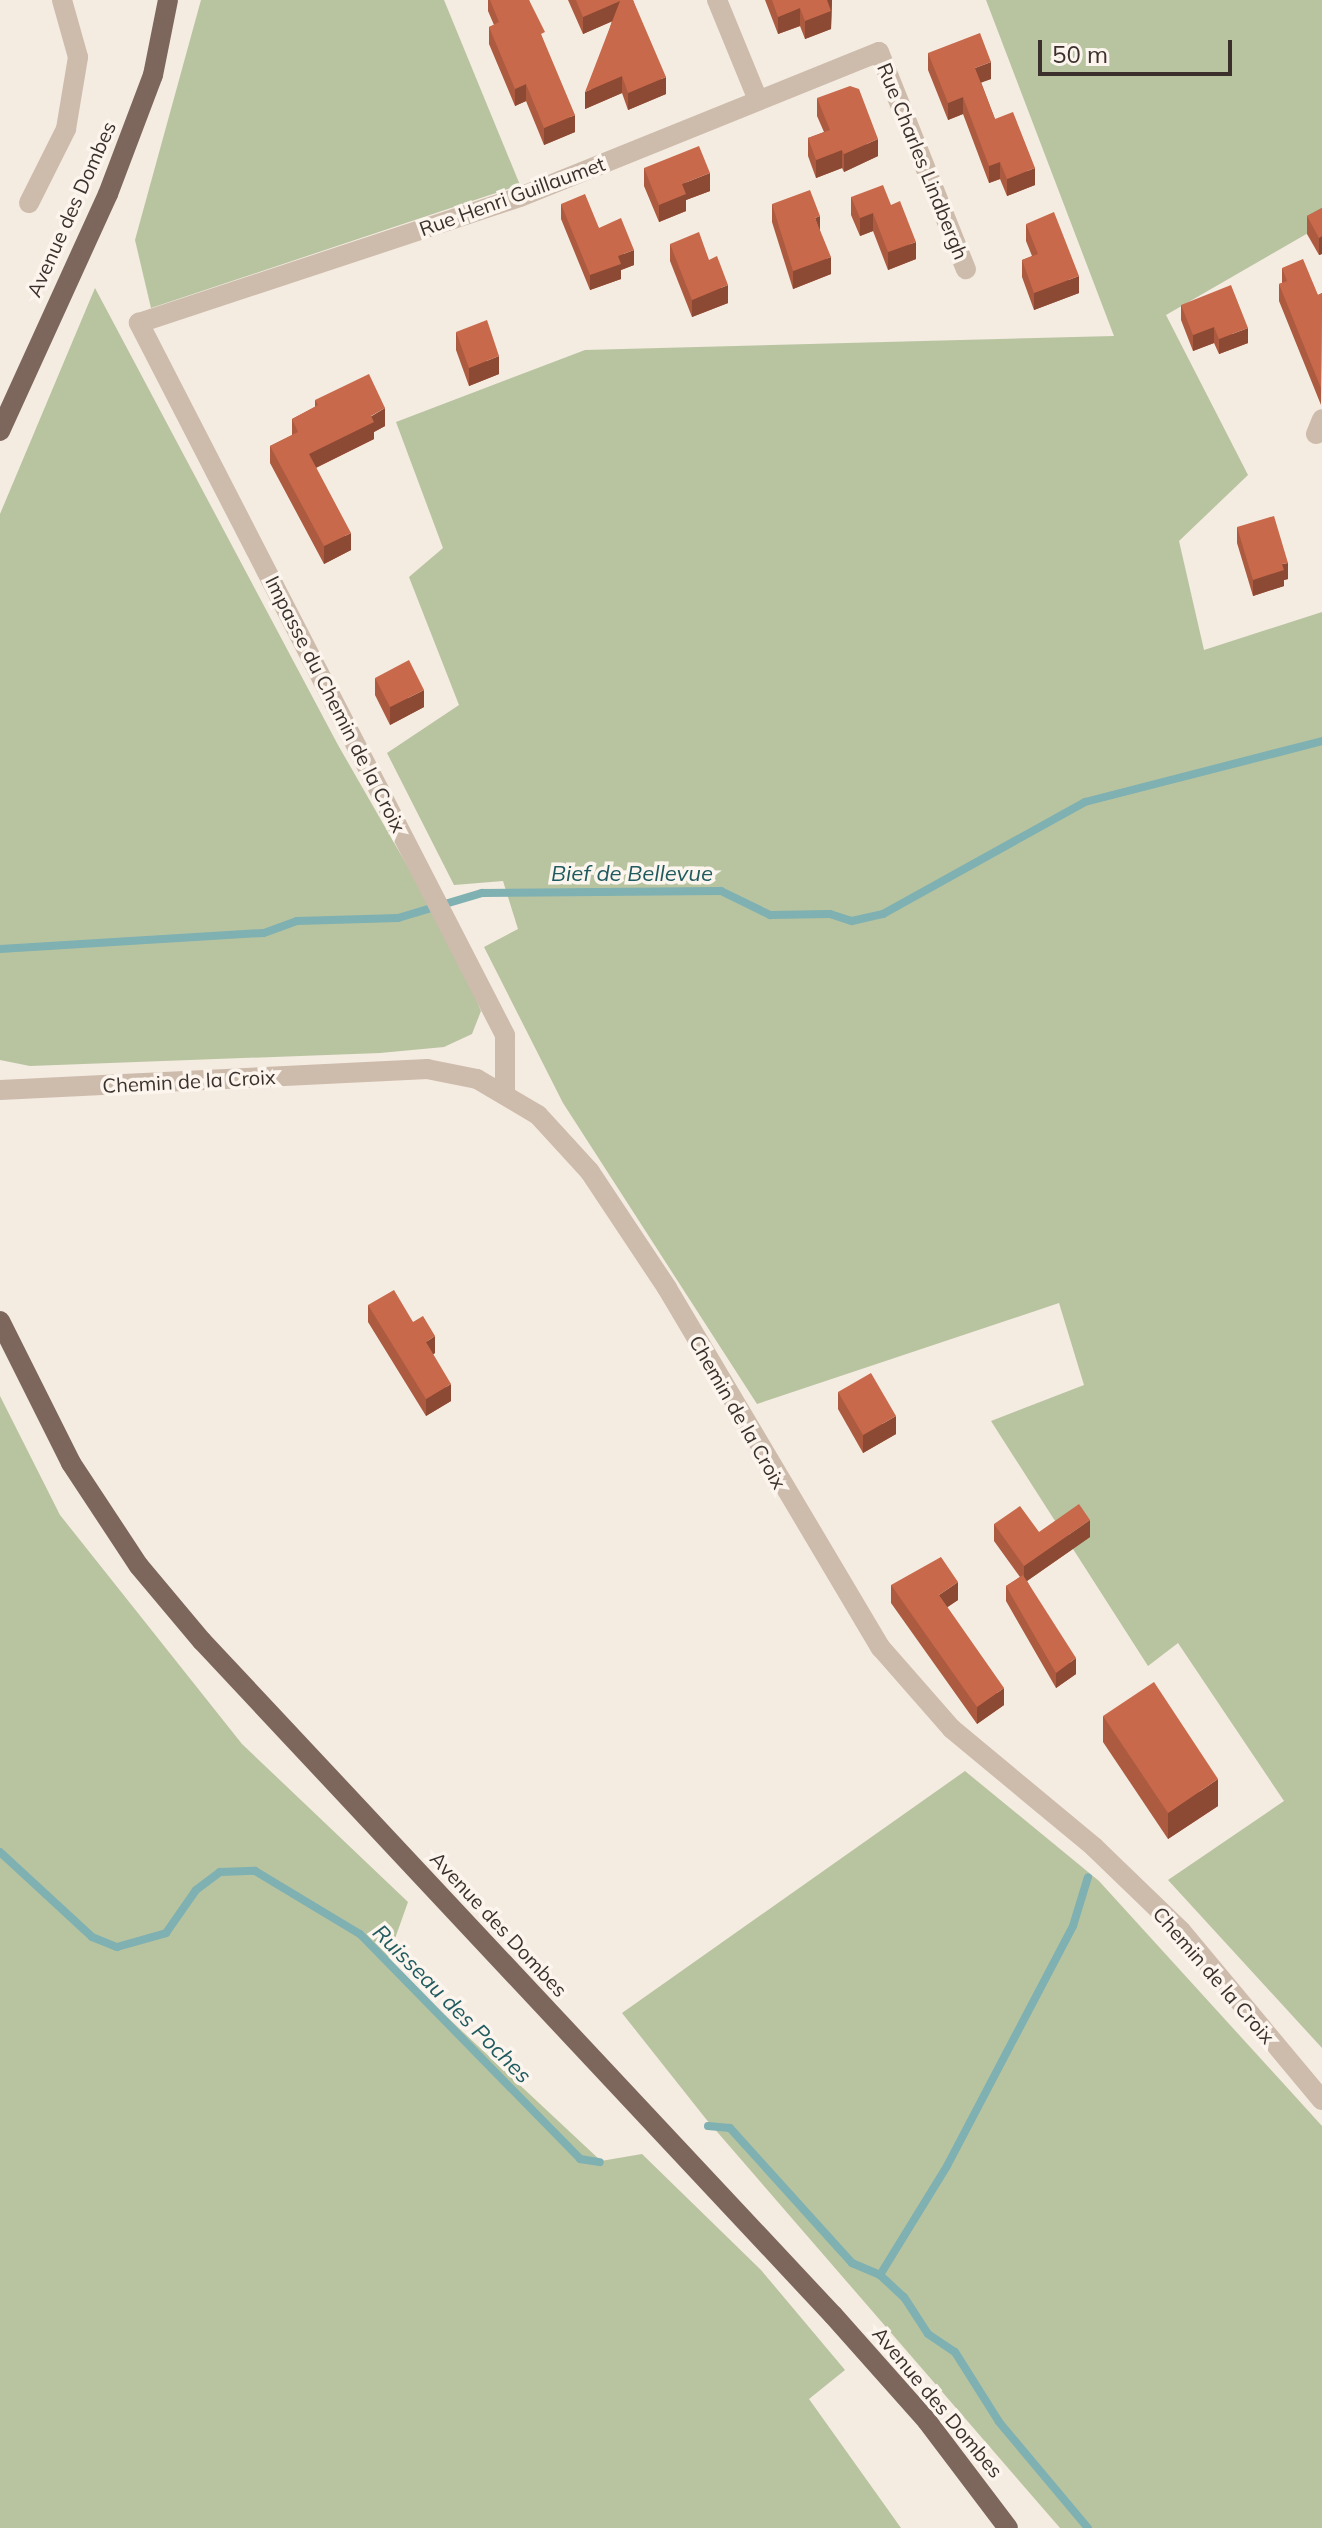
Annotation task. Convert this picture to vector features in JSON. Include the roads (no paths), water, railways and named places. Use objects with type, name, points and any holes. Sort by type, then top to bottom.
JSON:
[{"type":"main road","name":"Avenue des Dombes","points":[[0,431],[114,179],[153,75],[168,0]]},
{"type":"main road","name":"Avenue des Dombes","points":[[0,1321],[71,1463],[148,1577],[253,1696],[833,2315],[927,2421],[1008,2528]]},
{"type":"street","points":[[29,203],[66,129],[76,72],[78,57],[62,0]]},
{"type":"street","points":[[717,0],[758,100]]},
{"type":"street","name":"Rue Henri Guillaumet","points":[[139,323],[520,197],[879,52]]},
{"type":"street","name":"Rue Charles Lindbergh","points":[[879,52],[966,269]]},
{"type":"street","name":"Impasse du Chemin de la Croix","points":[[139,323],[505,1035],[505,1092]]},
{"type":"street","name":"Chemin de la Croix","points":[[0,1090],[427,1069],[477,1079],[505,1092],[538,1115],[590,1172],[667,1288],[814,1542],[881,1648],[952,1729],[1094,1847],[1181,1931],[1322,2100]]},
{"type":"waterway","name":"Bief de Bellevue","points":[[0,949],[264,933],[297,921],[398,918],[482,893],[721,891],[770,915],[830,914],[852,921],[883,914],[1085,802],[1322,741]]},
{"type":"waterway","name":"Ruisseau des Poches","points":[[0,1852],[92,1937],[117,1947],[166,1933],[196,1890],[220,1872],[255,1871],[360,1934],[580,2159],[600,2162]]},
{"type":"waterway","points":[[880,2275],[947,2166],[1073,1926],[1088,1877]]},
{"type":"waterway","name":"Ruisseau des Poches","points":[[708,2126],[730,2128],[852,2263],[880,2275],[904,2297],[928,2334],[955,2352],[999,2422],[1088,2528]]}]
